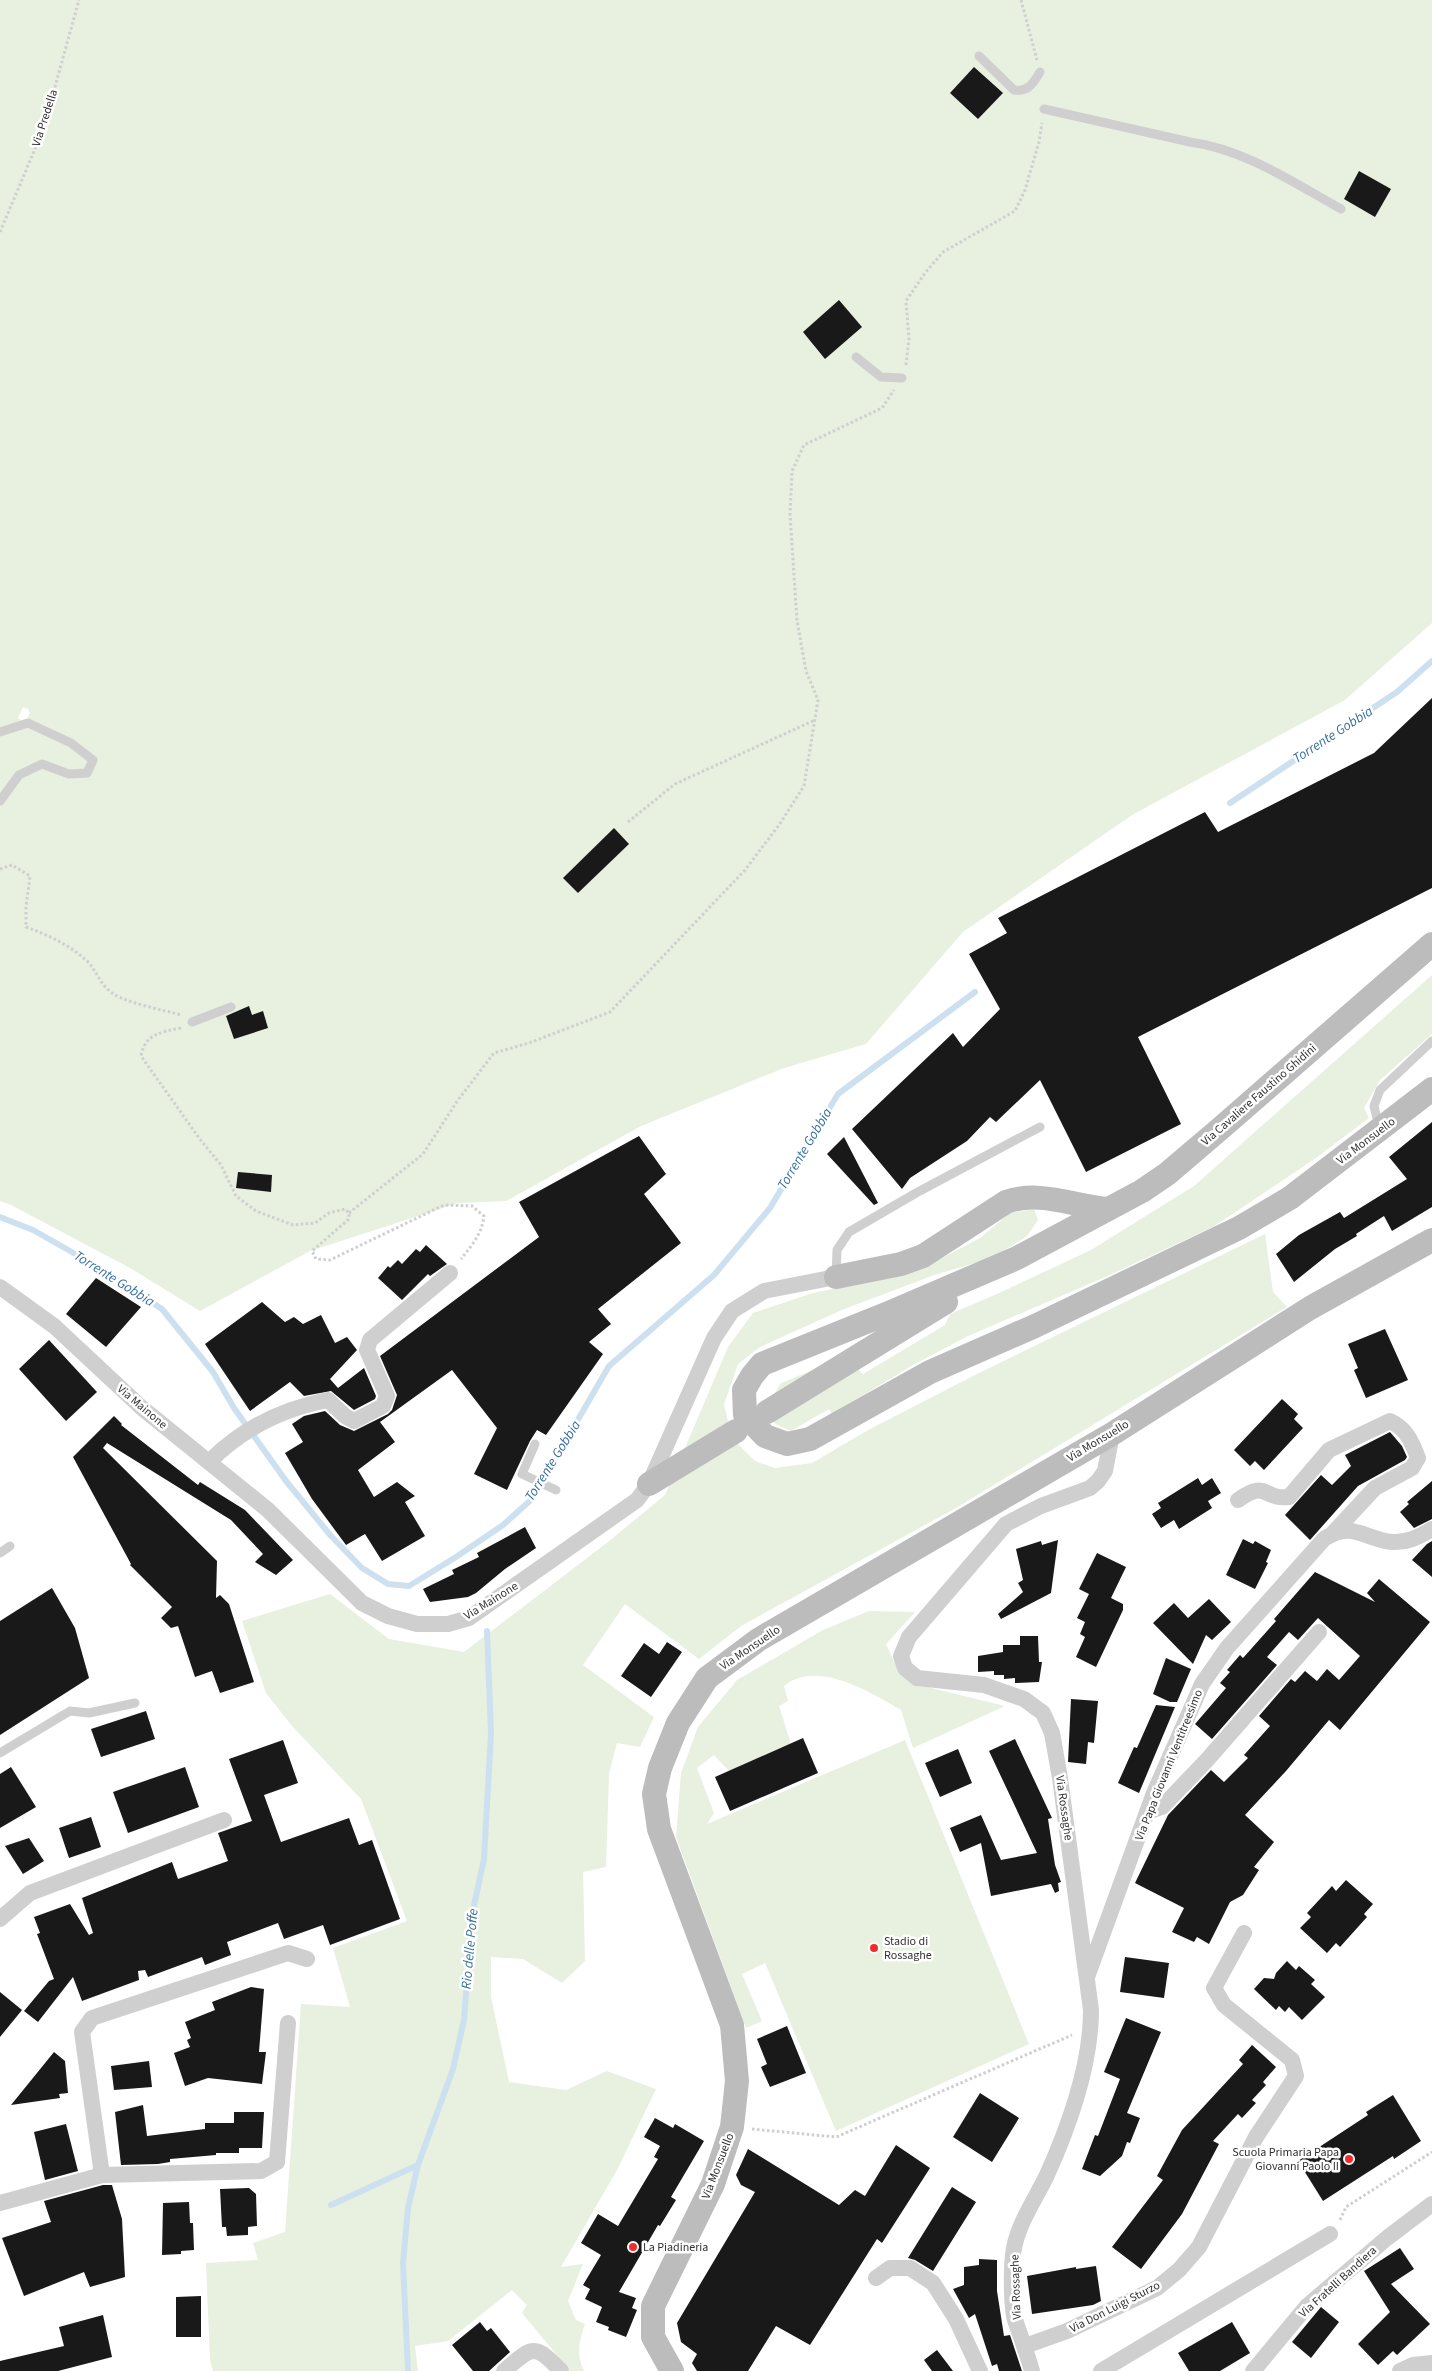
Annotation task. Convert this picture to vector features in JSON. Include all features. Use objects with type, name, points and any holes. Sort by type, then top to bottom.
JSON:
[{"type":"main road","name":"Via Cavaliere Faustino Ghidini","points":[[1063,1233],[1142,1191],[1167,1174],[1432,944]]},
{"type":"main road","name":"Via Monsuello","points":[[1063,1233],[1022,1255],[891,1312],[762,1364],[744,1390],[745,1415],[764,1436],[787,1444],[810,1439],[930,1372],[1035,1326],[1239,1228],[1290,1198],[1432,1089]]},
{"type":"main road","points":[[836,1277],[901,1264],[923,1256],[1006,1202],[1030,1196],[1046,1197],[1108,1209]]},
{"type":"main road","points":[[1046,1197],[1055,1204],[1059,1212],[1063,1233]]},
{"type":"main road","name":"Via Monsuello","points":[[672,2371],[653,2337],[653,2306],[713,2184],[732,2127],[737,2081],[732,2025],[659,1829],[654,1794],[660,1768],[678,1722],[707,1678],[758,1640],[1112,1434],[1310,1308],[1432,1240]]},
{"type":"main road","points":[[767,1412],[1022,1255]]},
{"type":"main road","points":[[649,1484],[736,1431]]},
{"type":"street","points":[[210,1461],[229,1442],[261,1423],[306,1405],[328,1400],[345,1416],[354,1421],[383,1406],[387,1396],[367,1350],[370,1340],[450,1273]]},
{"type":"street","name":"Via Mainone","points":[[0,1288],[54,1326],[135,1401],[268,1510],[362,1603],[401,1620],[430,1625],[448,1624],[469,1618],[623,1512],[637,1500],[649,1484],[714,1338],[732,1311],[764,1291],[836,1277]]},
{"type":"street","name":"Via Papa Giovanni Ventitreesimo","points":[[1086,1979],[1148,1812],[1202,1684],[1227,1648],[1324,1539],[1334,1532],[1375,1488],[1412,1468],[1418,1458],[1413,1444],[1400,1425],[1390,1421],[1329,1450],[1289,1497],[1278,1498],[1262,1490],[1250,1492],[1238,1500]]},
{"type":"street","name":"Via Rossaghe","points":[[1032,2371],[1014,2318],[1012,2262],[1014,2246],[1063,2137],[1090,2044],[1091,2027],[1060,1778],[1052,1733],[1043,1713],[1024,1699],[984,1685],[917,1678],[905,1668],[901,1656],[909,1637],[1006,1524],[1041,1506],[1083,1491],[1098,1481],[1105,1471],[1112,1434]]},
{"type":"street","points":[[1334,1532],[1346,1530],[1392,1542],[1413,1540],[1432,1530]]},
{"type":"street","points":[[1148,1812],[1162,1807],[1208,1760],[1319,1632]]},
{"type":"street","points":[[0,1919],[30,1893],[224,1820]]},
{"type":"street","name":"Via Don Luigi Sturzo","points":[[1025,2346],[1066,2331],[1156,2288],[1179,2270],[1199,2247],[1256,2137],[1296,2076],[1292,2060],[1224,2006],[1214,1988],[1244,1933]]},
{"type":"street","points":[[102,2175],[82,2032],[92,2018],[288,1953],[307,1959]]},
{"type":"street","points":[[0,2203],[102,2175],[261,2171],[277,2162],[288,2023]]},
{"type":"street","name":"Via Fratelli Bandiera","points":[[1253,2371],[1307,2306],[1387,2238],[1432,2204]]},
{"type":"street","points":[[1101,2371],[1334,2228]]},
{"type":"street","points":[[876,2278],[890,2268],[910,2268],[933,2283],[956,2319],[980,2371]]},
{"type":"street","points":[[504,2371],[525,2353],[535,2351],[544,2352],[561,2371]]},
{"type":"street","points":[[1400,2371],[1413,2365],[1432,2363]]},
{"type":"lane","points":[[979,56],[1014,90],[1022,91],[1032,86],[1040,72]]},
{"type":"lane","points":[[1044,109],[1190,142],[1208,144],[1267,168],[1341,209]]},
{"type":"lane","points":[[856,357],[881,377],[902,378]]},
{"type":"lane","points":[[0,732],[28,724],[72,743],[93,760],[87,774],[69,774],[42,764],[19,775],[0,801]]},
{"type":"lane","points":[[192,1022],[231,1007]]},
{"type":"lane","points":[[1380,1130],[1374,1106],[1380,1090],[1432,1041]]},
{"type":"lane","points":[[836,1277],[837,1250],[849,1232],[916,1193],[1040,1127]]},
{"type":"lane","points":[[535,1444],[522,1474],[556,1490]]},
{"type":"lane","points":[[0,1553],[10,1546]]},
{"type":"lane","points":[[0,1752],[70,1711],[89,1713],[135,1703]]},
{"type":"path","name":"Via Predella","points":[[0,232],[43,130],[79,0]]},
{"type":"path","points":[[1021,0],[1040,72]]},
{"type":"path","points":[[450,1273],[475,1241],[483,1227],[484,1216],[472,1206],[444,1205],[330,1260],[316,1259],[312,1251],[348,1219],[350,1213],[423,1154],[458,1100],[494,1053],[561,1032],[610,1012],[745,870],[779,826],[804,786],[818,700],[806,671],[797,621],[790,514],[792,471],[804,445],[882,408],[902,378],[909,348],[906,301],[925,272],[943,252],[1015,211],[1025,190],[1039,142],[1044,109]]},
{"type":"path","points":[[628,822],[675,784],[815,720]]},
{"type":"path","points":[[0,869],[12,865],[30,876],[26,907],[26,927],[46,934],[76,952],[90,964],[97,978],[113,994],[187,1017],[192,1022],[186,1028],[150,1036],[143,1045],[141,1056],[221,1165],[236,1196],[256,1211],[293,1225],[315,1223],[328,1212],[345,1209],[350,1213]]},
{"type":"path","points":[[732,2127],[836,2138],[1091,2027]]},
{"type":"path","points":[[1334,2228],[1346,2207],[1432,2152]]},
{"type":"green space","points":[[0,0],[1432,0],[1432,623],[1345,700],[1132,815],[963,932],[866,1044],[784,1068],[641,1126],[506,1201],[458,1203],[310,1251],[200,1311],[130,1268],[0,1201]],"holes":[[[23,707],[28,709],[30,713],[27,719],[21,720],[18,718]]]},
{"type":"green space","points":[[1432,975],[1432,1034],[1380,1080],[1364,1108],[1369,1118],[1316,1158],[1213,1227],[1103,1278],[966,1337],[913,1365],[832,1414],[829,1409],[791,1431],[775,1424],[769,1403],[781,1383],[844,1357],[863,1374],[945,1325],[950,1314],[1091,1250],[1194,1186]]},
{"type":"green space","points":[[1034,1209],[1038,1220],[1027,1236],[992,1258],[934,1275],[842,1310],[760,1347],[738,1364],[724,1404],[732,1438],[755,1461],[775,1468],[812,1463],[870,1429],[977,1374],[1265,1234],[1273,1292],[1287,1307],[956,1508],[741,1626],[699,1659],[625,1604],[583,1665],[654,1717],[640,1747],[617,1743],[609,1773],[606,1867],[583,1872],[585,1961],[562,1983],[523,1959],[491,1957],[491,1997],[509,2082],[566,2090],[607,2071],[656,2089],[617,2170],[561,2267],[583,2264],[568,2301],[576,2320],[585,2324],[579,2348],[580,2360],[584,2371],[570,2371],[522,2313],[527,2305],[512,2290],[448,2341],[415,2346],[418,2371],[213,2371],[210,2360],[206,2263],[258,2260],[253,2243],[285,2232],[301,2004],[350,2007],[333,1948],[407,1921],[361,1799],[292,1726],[266,1693],[242,1621],[330,1594],[389,1639],[464,1652],[608,1542],[665,1495],[728,1347],[753,1313],[813,1293],[876,1280],[929,1265],[980,1238],[1010,1213]]},
{"type":"green space","name":"Stadio di Rossaghe","points":[[869,1611],[915,1612],[886,1644],[897,1668],[931,1688],[1005,1706],[913,1748],[901,1710],[859,1687],[843,1681],[812,1676],[797,1679],[784,1686],[788,1701],[779,1706],[791,1744],[729,1771],[714,1755],[697,1768],[714,1813],[707,1824],[905,1740],[1029,2044],[836,2131],[765,1963],[742,1974],[762,2021],[746,2028],[676,1837],[681,1773],[698,1727],[737,1680],[823,1630]]},
{"type":"building","points":[[974,67],[1003,93],[978,119],[950,93]]},
{"type":"building","points":[[1359,171],[1391,189],[1375,217],[1344,199]]},
{"type":"building","points":[[839,300],[862,327],[825,359],[803,332]]},
{"type":"building","points":[[1432,698],[1432,888],[1138,1037],[1181,1124],[1086,1172],[1040,1080],[996,1122],[990,1117],[967,1141],[910,1178],[902,1189],[852,1129],[953,1033],[963,1047],[1000,1009],[969,954],[1007,933],[998,918],[1205,812],[1218,832],[1374,753]]},
{"type":"building","points":[[614,828],[629,844],[578,893],[563,878]]},
{"type":"building","points":[[249,1006],[252,1015],[263,1011],[268,1028],[234,1039],[226,1016]]},
{"type":"building","points":[[1432,1122],[1432,1207],[1392,1231],[1384,1216],[1356,1234],[1357,1236],[1335,1249],[1294,1282],[1276,1254],[1299,1235],[1340,1212],[1344,1218],[1407,1179],[1389,1157]]},
{"type":"building","points":[[639,1136],[666,1174],[644,1194],[681,1243],[598,1309],[611,1324],[589,1342],[603,1354],[546,1435],[537,1430],[507,1490],[474,1474],[497,1428],[452,1370],[380,1422],[395,1442],[358,1470],[374,1497],[397,1482],[415,1496],[405,1502],[425,1536],[382,1561],[365,1534],[346,1545],[312,1499],[285,1453],[303,1442],[292,1424],[304,1416],[325,1411],[340,1425],[354,1431],[388,1414],[392,1410],[397,1395],[380,1356],[539,1237],[519,1202]]},
{"type":"building","points":[[844,1137],[878,1203],[874,1205],[827,1154]]},
{"type":"building","points":[[238,1172],[272,1175],[271,1192],[236,1188]]},
{"type":"building","points":[[426,1245],[447,1264],[430,1276],[428,1274],[402,1300],[378,1278],[388,1266],[390,1268],[398,1260],[402,1264],[416,1249],[420,1252]]},
{"type":"building","points":[[96,1278],[141,1307],[106,1347],[66,1314]]},
{"type":"building","points":[[262,1302],[285,1322],[294,1317],[303,1324],[321,1315],[335,1343],[347,1337],[357,1350],[330,1379],[338,1388],[364,1368],[376,1396],[375,1399],[354,1410],[331,1391],[304,1396],[290,1382],[250,1411],[205,1344]]},
{"type":"building","points":[[1385,1329],[1408,1380],[1366,1398],[1354,1370],[1358,1368],[1348,1344]]},
{"type":"building","points":[[49,1340],[97,1392],[66,1421],[19,1369]]},
{"type":"building","points":[[1282,1399],[1298,1414],[1294,1419],[1303,1428],[1264,1470],[1255,1461],[1250,1466],[1234,1450]]},
{"type":"building","points":[[114,1416],[121,1425],[198,1485],[200,1482],[245,1510],[293,1560],[276,1575],[255,1562],[263,1554],[231,1520],[107,1443],[103,1448],[217,1561],[216,1598],[220,1595],[229,1604],[254,1682],[220,1693],[212,1671],[195,1677],[178,1626],[171,1628],[161,1618],[172,1607],[130,1565],[73,1457]]},
{"type":"building","points":[[1390,1432],[1402,1446],[1407,1457],[1405,1460],[1358,1486],[1310,1540],[1285,1515],[1321,1475],[1332,1485],[1351,1466],[1345,1455]]},
{"type":"building","points":[[1198,1478],[1202,1485],[1212,1478],[1221,1493],[1208,1501],[1212,1508],[1179,1529],[1174,1520],[1161,1528],[1152,1514],[1161,1508],[1158,1503]]},
{"type":"building","points":[[1432,1481],[1432,1519],[1414,1528],[1400,1512],[1409,1504],[1407,1502]]},
{"type":"building","points":[[525,1527],[536,1548],[505,1569],[476,1593],[468,1597],[430,1602],[423,1589],[454,1574],[452,1570],[479,1557],[477,1553]]},
{"type":"building","points":[[1243,1539],[1253,1544],[1255,1541],[1271,1550],[1266,1562],[1268,1563],[1255,1589],[1226,1575]]},
{"type":"building","points":[[1058,1540],[1051,1593],[1001,1619],[998,1614],[1023,1592],[1018,1583],[1023,1580],[1016,1549],[1041,1541],[1042,1545]]},
{"type":"building","points":[[1432,1541],[1432,1577],[1412,1560]]},
{"type":"building","points":[[1097,1553],[1126,1567],[1111,1598],[1123,1604],[1123,1610],[1096,1667],[1076,1657],[1085,1637],[1080,1634],[1085,1622],[1077,1618],[1089,1594],[1079,1589]]},
{"type":"building","points":[[1315,1572],[1375,1602],[1367,1593],[1379,1579],[1430,1622],[1340,1730],[1329,1720],[1286,1771],[1245,1815],[1274,1842],[1254,1867],[1259,1870],[1243,1895],[1230,1902],[1209,1944],[1197,1937],[1194,1942],[1172,1932],[1184,1908],[1135,1883],[1168,1815],[1211,1770],[1224,1782],[1248,1758],[1244,1755],[1270,1726],[1259,1716],[1291,1679],[1295,1682],[1305,1671],[1317,1681],[1327,1669],[1339,1680],[1360,1656],[1318,1618],[1298,1640],[1289,1632],[1267,1657],[1277,1665],[1212,1739],[1195,1724],[1226,1688],[1220,1683],[1230,1672],[1227,1670],[1240,1655],[1243,1658],[1276,1621],[1274,1619]]},
{"type":"building","points":[[52,1588],[75,1628],[89,1678],[0,1735],[0,1621]]},
{"type":"building","points":[[1209,1599],[1231,1622],[1212,1640],[1206,1635],[1193,1664],[1153,1623],[1174,1603],[1188,1618]]},
{"type":"building","points":[[1020,1636],[1038,1636],[1039,1662],[1042,1662],[1039,1682],[1015,1683],[1015,1678],[1004,1679],[1004,1675],[994,1675],[994,1671],[978,1672],[978,1656],[1003,1652],[1003,1645],[1020,1645]]},
{"type":"building","points":[[667,1642],[682,1652],[651,1697],[621,1676],[644,1643],[659,1654]]},
{"type":"building","points":[[1166,1658],[1191,1669],[1177,1702],[1170,1702],[1153,1694]]},
{"type":"building","points":[[1071,1699],[1098,1701],[1094,1743],[1088,1742],[1086,1764],[1068,1762]]},
{"type":"building","points":[[1156,1705],[1175,1707],[1139,1793],[1118,1783],[1134,1747],[1137,1748]]},
{"type":"building","points":[[146,1711],[155,1739],[101,1757],[91,1729]]},
{"type":"building","points":[[803,1738],[818,1773],[730,1811],[715,1777]]},
{"type":"building","points":[[1015,1739],[1052,1818],[1048,1819],[1055,1865],[1061,1882],[1058,1883],[1059,1891],[1055,1893],[1051,1884],[991,1896],[981,1843],[960,1852],[950,1828],[981,1815],[1001,1860],[1037,1853],[989,1751]]},
{"type":"building","points":[[283,1740],[298,1783],[264,1795],[281,1842],[349,1818],[359,1845],[372,1840],[400,1919],[330,1945],[323,1925],[284,1939],[278,1923],[227,1942],[231,1955],[205,1965],[202,1957],[148,1977],[145,1970],[138,1971],[139,1980],[82,2001],[73,1977],[38,2022],[24,2011],[49,1981],[54,1979],[37,1934],[40,1933],[34,1917],[70,1904],[89,1935],[93,1933],[82,1898],[172,1862],[178,1879],[228,1861],[218,1833],[252,1821],[229,1759]]},
{"type":"building","points":[[958,1749],[972,1783],[940,1797],[925,1763]]},
{"type":"building","points":[[11,1767],[36,1807],[0,1828],[0,1774]]},
{"type":"building","points":[[185,1767],[199,1807],[128,1833],[113,1792]]},
{"type":"building","points":[[91,1817],[101,1847],[69,1858],[59,1828]]},
{"type":"building","points":[[29,1838],[44,1861],[23,1874],[5,1846]]},
{"type":"building","points":[[1346,1880],[1373,1904],[1364,1914],[1367,1917],[1340,1947],[1336,1943],[1327,1953],[1300,1928],[1311,1917],[1307,1913],[1332,1886],[1336,1891]]},
{"type":"building","points":[[1125,1957],[1169,1963],[1164,1998],[1120,1992]]},
{"type":"building","points":[[1287,1961],[1296,1970],[1299,1966],[1315,1980],[1311,1984],[1325,1997],[1302,2020],[1289,2007],[1285,2012],[1279,2006],[1276,2010],[1254,1989],[1264,1978],[1274,1979],[1276,1973]]},
{"type":"building","points":[[251,1987],[264,1989],[259,2052],[266,2052],[262,2084],[208,2078],[185,2086],[174,2053],[190,2047],[187,2040],[191,2038],[185,2022],[215,2010],[212,2002]]},
{"type":"building","points":[[0,1992],[22,2010],[0,2037]]},
{"type":"building","points":[[1126,2018],[1161,2032],[1127,2113],[1140,2118],[1130,2143],[1127,2142],[1122,2156],[1100,2176],[1082,2169],[1095,2135],[1098,2136],[1120,2079],[1104,2072]]},
{"type":"building","points":[[787,2026],[806,2073],[770,2087],[761,2067],[767,2064],[757,2039]]},
{"type":"building","points":[[1252,2045],[1276,2067],[1263,2082],[1266,2085],[1252,2100],[1256,2103],[1242,2118],[1238,2114],[1213,2141],[1219,2144],[1182,2214],[1141,2269],[1112,2247],[1163,2180],[1157,2176],[1182,2130],[1243,2064],[1239,2060]]},
{"type":"building","points":[[54,2052],[65,2061],[68,2093],[59,2094],[60,2098],[11,2105]]},
{"type":"building","points":[[149,2061],[152,2087],[114,2090],[111,2066]]},
{"type":"building","points":[[980,2093],[1019,2118],[992,2162],[953,2137]]},
{"type":"building","points":[[1393,2095],[1421,2141],[1394,2159],[1393,2156],[1323,2201],[1298,2161],[1368,2115],[1366,2112]]},
{"type":"building","points":[[143,2105],[147,2136],[205,2129],[205,2123],[234,2123],[234,2112],[264,2112],[262,2148],[239,2148],[239,2153],[216,2153],[216,2155],[170,2159],[170,2162],[158,2164],[121,2165],[115,2112]]},
{"type":"building","points":[[655,2118],[673,2128],[675,2124],[704,2141],[671,2197],[676,2200],[660,2226],[658,2225],[619,2292],[636,2298],[632,2308],[637,2310],[626,2337],[608,2330],[609,2327],[596,2322],[602,2307],[585,2299],[590,2289],[583,2285],[601,2255],[581,2243],[598,2214],[618,2226],[658,2159],[654,2157],[660,2146],[644,2137]]},
{"type":"building","points":[[66,2124],[78,2171],[45,2180],[34,2132]]},
{"type":"building","points":[[896,2145],[930,2168],[882,2243],[877,2239],[810,2345],[776,2326],[748,2371],[697,2371],[692,2363],[697,2354],[681,2342],[677,2323],[755,2192],[741,2185],[736,2175],[748,2149],[839,2205],[855,2190],[865,2196]]},
{"type":"building","points":[[103,2185],[112,2185],[122,2219],[125,2277],[90,2287],[84,2272],[24,2296],[2,2238],[51,2222],[44,2201]]},
{"type":"building","points":[[952,2187],[976,2202],[933,2271],[908,2258]]},
{"type":"building","points":[[249,2188],[256,2194],[257,2226],[248,2227],[248,2235],[227,2236],[226,2227],[222,2227],[220,2189]]},
{"type":"building","points":[[189,2202],[190,2223],[193,2223],[194,2250],[181,2251],[181,2254],[162,2255],[163,2203]]},
{"type":"building","points":[[1400,2248],[1414,2269],[1391,2284],[1430,2324],[1397,2355],[1393,2351],[1378,2365],[1358,2344],[1390,2312],[1364,2271]]},
{"type":"building","points":[[979,2259],[997,2260],[997,2291],[1004,2336],[1010,2335],[1022,2371],[999,2371],[997,2364],[992,2366],[975,2314],[969,2318],[953,2289],[964,2285],[964,2267],[979,2265]]},
{"type":"building","points":[[1096,2266],[1101,2301],[1093,2305],[1032,2314],[1027,2276],[1076,2267],[1076,2269]]},
{"type":"building","points":[[201,2296],[201,2337],[176,2337],[176,2297]]},
{"type":"building","points":[[1321,2307],[1339,2322],[1311,2358],[1292,2342]]},
{"type":"building","points":[[103,2315],[112,2357],[58,2371],[0,2371],[0,2361],[64,2346],[59,2327]]},
{"type":"building","points":[[480,2322],[487,2331],[491,2328],[510,2352],[489,2371],[473,2371],[452,2345]]},
{"type":"building","points":[[1232,2322],[1250,2353],[1220,2371],[1189,2371],[1178,2353]]},
{"type":"building","points":[[937,2350],[953,2371],[932,2371],[924,2360]]},
{"type":"waterway","name":"Torrente Gobbia","points":[[1230,803],[1397,692],[1432,661]]},
{"type":"waterway","name":"Torrente Gobbia","points":[[0,1217],[33,1230],[93,1264],[162,1309],[213,1372],[234,1408],[286,1481],[331,1536],[362,1568],[388,1584],[409,1586],[503,1525],[532,1499],[609,1366],[714,1275],[770,1208],[838,1094],[975,992]]},
{"type":"waterway","name":"Rio delle Poffe","points":[[331,2205],[418,2165],[453,2069],[464,2020],[472,1915],[484,1859],[491,1733],[487,1631]]},
{"type":"waterway","points":[[408,2371],[403,2263],[408,2208],[418,2165]]},
{"type":"place","name":"Stadio di Rossaghe","points":[[874,1948]]},
{"type":"place","name":"Scuola Primaria Papa Giovanni Paolo II","points":[[1349,2159]]},
{"type":"place","name":"La Piadineria","points":[[633,2247]]}]
